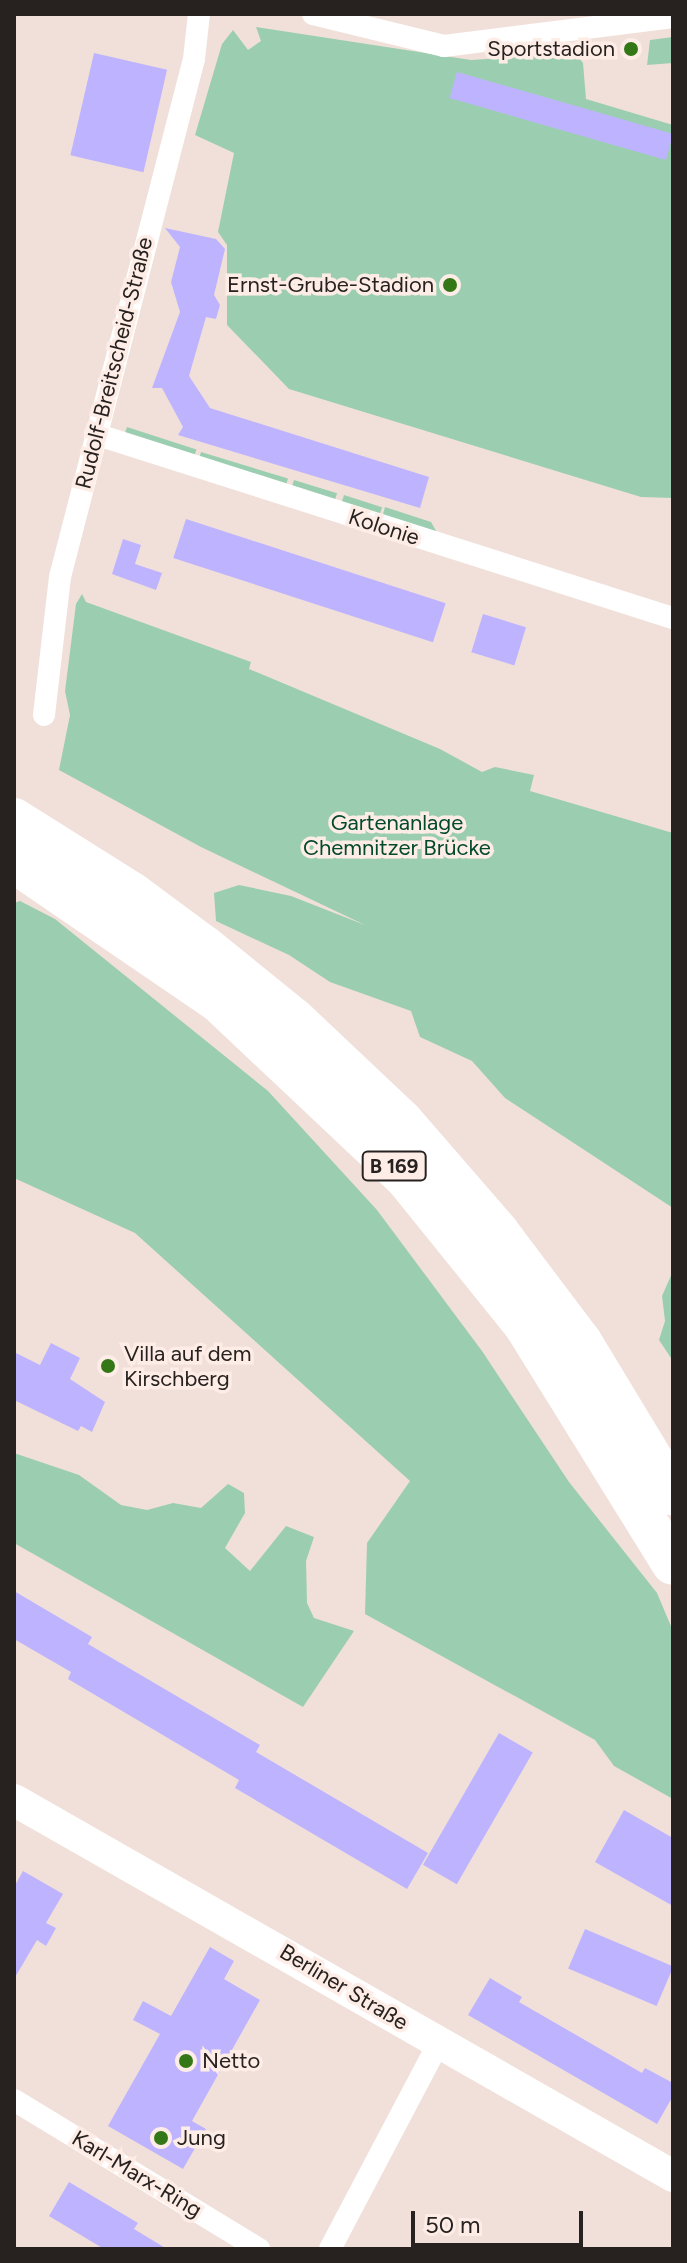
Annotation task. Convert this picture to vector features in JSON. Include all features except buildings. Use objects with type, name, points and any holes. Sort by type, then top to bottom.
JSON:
[{"type":"highway","name":"B 169","points":[[14,819],[133,894],[205,947],[316,1039],[402,1121],[498,1232],[581,1342],[673,1494]]},
{"type":"highway","name":"B 169","points":[[14,862],[218,1001],[406,1178],[543,1350],[673,1564]]},
{"type":"main road","name":"Berliner Straße","points":[[14,1800],[279,1947],[438,2044],[673,2176]]},
{"type":"street","name":"Rudolf-Breitscheid-Straße","points":[[44,715],[53,608],[95,434],[194,59],[199,14]]},
{"type":"street","points":[[313,14],[444,46],[673,17]]},
{"type":"street","name":"Kolonie","points":[[95,434],[673,618]]},
{"type":"street","points":[[330,2249],[438,2044]]},
{"type":"street","name":"Karl-Marx-Ring","points":[[14,2100],[259,2249]]},
{"type":"green space","name":"Ernst-Grube-Stadion","points":[[256,27],[471,60],[575,53],[583,63],[586,99],[673,125],[673,498],[641,497],[289,389],[227,325],[227,245],[218,232],[234,153],[195,135],[222,44],[233,30],[248,50],[261,41]]},
{"type":"green space","points":[[673,37],[673,63],[647,65],[650,40]]},
{"type":"green space","points":[[127,427],[196,450],[194,457],[125,435]]},
{"type":"green space","points":[[201,452],[288,479],[286,486],[199,460]]},
{"type":"green space","points":[[294,480],[337,493],[334,502],[291,489]]},
{"type":"green space","points":[[344,495],[382,507],[379,516],[341,504]]},
{"type":"green space","points":[[385,507],[431,522],[439,536],[382,518]]},
{"type":"green space","name":"Gartenanlage Chemnitzer Brücke","points":[[82,594],[86,602],[251,662],[249,669],[440,749],[482,772],[495,767],[534,775],[530,791],[673,833],[673,1208],[505,1098],[472,1061],[420,1037],[411,1011],[330,982],[289,955],[216,921],[214,893],[239,885],[291,896],[365,925],[201,847],[59,770],[70,715],[65,691],[76,604]]},
{"type":"green space","points":[[20,901],[55,919],[268,1091],[377,1210],[482,1351],[569,1482],[657,1593],[673,1631],[673,1799],[614,1766],[595,1740],[365,1614],[367,1543],[410,1481],[135,1233],[14,1178],[14,903]]},
{"type":"green space","points":[[673,1271],[673,1361],[659,1340],[665,1321],[662,1296]]},
{"type":"green space","points":[[14,1453],[79,1475],[121,1505],[147,1510],[173,1503],[201,1508],[228,1484],[244,1493],[245,1513],[225,1548],[250,1571],[286,1526],[314,1537],[306,1561],[307,1603],[314,1618],[354,1631],[303,1707],[14,1543]]},
{"type":"place","name":"Sportstadion","points":[[631,49]]},
{"type":"place","name":"Ernst-Grube-Stadion","points":[[450,285]]},
{"type":"place","name":"Villa auf dem Kirschberg","points":[[108,1366]]},
{"type":"place","name":"Netto","points":[[186,2061]]},
{"type":"place","name":"Jung","points":[[161,2138]]}]
